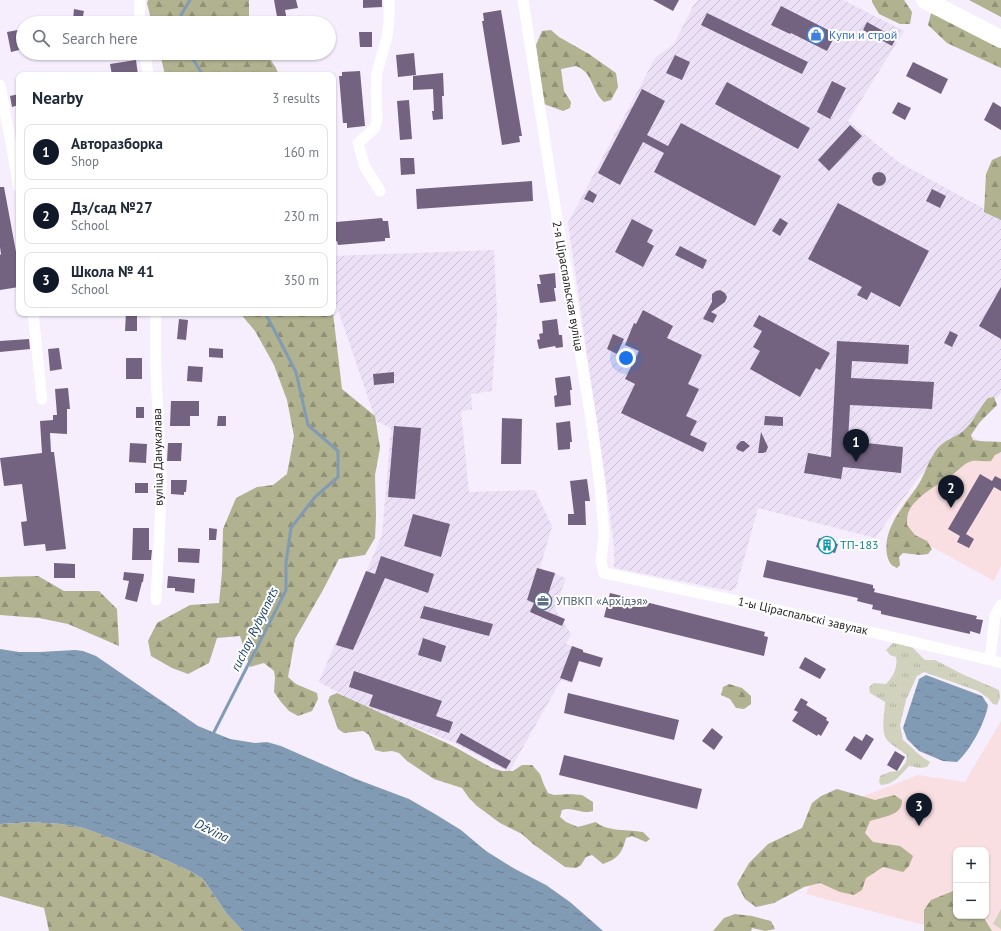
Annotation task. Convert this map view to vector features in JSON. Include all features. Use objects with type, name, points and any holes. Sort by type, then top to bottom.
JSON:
[{"type":"main road","points":[[925,0],[1001,39]]},
{"type":"main road","points":[[951,0],[1001,26]]},
{"type":"street","points":[[139,16],[140,0]]},
{"type":"street","points":[[380,191],[365,167],[358,143],[375,128],[378,120],[376,88],[377,72],[387,37],[389,21],[388,0]]},
{"type":"street","name":"2-я Ціраспальская вуліца","points":[[523,0],[557,218],[591,419],[600,486],[604,535],[601,561],[604,572]]},
{"type":"street","points":[[146,60],[148,72]]},
{"type":"street","points":[[0,84],[16,171]]},
{"type":"street","points":[[33,316],[42,399]]},
{"type":"street","name":"вуліца Данукалава","points":[[156,316],[157,411],[161,478],[156,600]]},
{"type":"street","name":"1-ы Ціраспальскі завулак","points":[[604,572],[747,603],[1001,663]]},
{"type":"street","points":[[990,660],[995,616],[1001,605]]},
{"type":"shaded area","points":[[698,0],[843,0],[904,31],[848,121],[900,163],[1001,218],[1001,393],[919,477],[875,538],[758,508],[736,588],[731,591],[614,568],[614,547],[606,484],[568,223],[655,58],[674,44],[693,6]]},
{"type":"shaded area","points":[[494,250],[497,315],[492,391],[471,394],[472,409],[461,412],[469,492],[535,490],[552,526],[540,568],[566,578],[555,609],[571,634],[566,644],[584,650],[572,683],[561,680],[509,772],[450,741],[368,709],[319,682],[382,535],[391,428],[376,421],[336,304],[336,256]]},
{"type":"shaded area","points":[[965,433],[1001,453],[1001,566],[994,581],[898,528],[893,520],[909,496]]},
{"type":"shaded area","points":[[1001,721],[1001,931],[991,931],[986,919],[989,919],[989,847],[953,847],[953,892],[940,904],[924,925],[806,894],[848,802],[918,775],[965,782]]},
{"type":"green space","points":[[148,0],[249,0],[249,16],[150,16],[147,3]]},
{"type":"green space","points":[[872,0],[904,0],[912,12],[910,24],[900,24],[879,14]]},
{"type":"green space","points":[[969,0],[1001,0],[1001,17]]},
{"type":"green space","points":[[931,13],[1001,47],[1001,68],[947,43],[928,25]]},
{"type":"green space","points":[[551,30],[559,37],[589,54],[616,73],[618,87],[611,100],[604,102],[587,74],[576,66],[561,69],[564,91],[571,102],[570,108],[563,111],[544,104],[536,45],[542,31]]},
{"type":"green space","points":[[162,60],[271,60],[278,72],[164,72]]},
{"type":"green space","points":[[1001,156],[1001,220],[984,212],[986,174],[992,160]]},
{"type":"green space","points":[[242,316],[333,316],[342,389],[375,416],[380,448],[375,475],[375,538],[365,555],[339,559],[295,639],[288,677],[296,684],[317,693],[318,699],[312,711],[298,716],[289,711],[274,692],[274,671],[264,663],[250,667],[240,636],[217,638],[209,663],[188,674],[172,668],[151,656],[148,641],[157,623],[190,605],[219,603],[222,572],[223,529],[236,498],[257,487],[273,485],[287,474],[294,436],[287,400],[274,365],[255,331]]},
{"type":"green space","points":[[994,397],[997,405],[980,422],[971,435],[973,440],[1001,442],[1001,452],[995,455],[991,461],[974,461],[966,463],[952,475],[927,491],[916,501],[908,513],[907,525],[915,535],[927,541],[932,549],[928,554],[920,555],[903,553],[899,557],[900,565],[897,568],[895,567],[888,560],[886,544],[888,534],[897,516],[920,482],[937,449],[946,441],[962,432],[988,398]]},
{"type":"green space","points":[[38,576],[64,591],[99,591],[117,609],[119,646],[68,624],[39,618],[0,615],[0,577]]},
{"type":"green space","points":[[895,641],[910,645],[925,660],[935,660],[962,674],[999,690],[1000,698],[997,705],[993,704],[988,698],[978,691],[924,672],[917,676],[906,700],[900,725],[903,740],[930,762],[927,767],[920,768],[909,766],[893,781],[885,785],[881,785],[879,782],[880,776],[889,772],[899,771],[906,762],[907,755],[887,740],[883,727],[885,702],[870,693],[869,687],[874,683],[886,684],[893,675],[896,669],[896,657],[890,655],[886,650]]},
{"type":"green space","points":[[729,684],[742,688],[751,696],[751,704],[744,709],[736,708],[730,699],[721,695],[723,687]]},
{"type":"green space","points":[[337,693],[453,746],[492,768],[502,771],[513,771],[522,765],[532,765],[540,774],[548,793],[554,795],[582,795],[593,802],[593,811],[585,812],[570,809],[562,810],[560,817],[566,822],[578,827],[596,822],[611,829],[643,832],[650,839],[646,842],[632,836],[626,838],[619,855],[603,864],[592,855],[586,857],[581,865],[576,868],[565,867],[533,844],[522,834],[500,823],[477,806],[462,788],[434,779],[407,761],[399,753],[375,750],[369,735],[363,731],[344,733],[338,729],[328,701],[330,696]]},
{"type":"green space","points":[[837,789],[875,800],[894,795],[902,800],[899,809],[895,813],[870,821],[865,833],[873,842],[900,846],[913,856],[909,866],[903,872],[883,867],[866,878],[862,890],[854,895],[840,892],[820,883],[804,887],[774,903],[756,907],[745,899],[737,884],[749,863],[768,844],[802,828],[812,803],[821,796]]},
{"type":"green space","points":[[33,822],[61,824],[84,828],[157,856],[190,871],[203,879],[227,914],[243,931],[49,931],[44,908],[0,896],[0,824]]},
{"type":"green space","points":[[953,891],[953,919],[985,919],[992,931],[924,931],[924,910],[931,900]]},
{"type":"green space","points":[[1001,909],[1001,929],[993,924]]},
{"type":"green space","points":[[735,914],[752,916],[771,921],[775,929],[765,931],[752,928],[751,931],[713,931],[724,918]]},
{"type":"water","name":"Dźvina","points":[[0,649],[19,652],[83,651],[96,656],[198,726],[230,739],[255,743],[267,742],[281,746],[356,779],[409,799],[461,830],[486,851],[515,869],[546,885],[570,902],[603,931],[243,931],[227,914],[203,879],[190,871],[157,856],[84,828],[61,824],[33,822],[0,824]]},
{"type":"water","points":[[926,675],[982,696],[988,705],[987,712],[977,735],[967,751],[957,762],[943,761],[919,751],[907,739],[903,728],[919,679]]},
{"type":"building","points":[[274,0],[296,0],[298,8],[285,10],[286,16],[277,16]]},
{"type":"building","points":[[363,0],[382,0],[382,7],[363,8]]},
{"type":"building","points":[[653,0],[679,0],[673,11]]},
{"type":"building","points":[[781,6],[836,34],[827,51],[771,25]]},
{"type":"building","points":[[74,9],[84,11],[83,16],[73,16]]},
{"type":"building","points":[[501,10],[522,136],[519,136],[520,142],[502,145],[482,21],[484,21],[483,13]]},
{"type":"building","points":[[707,13],[808,62],[802,74],[701,25]]},
{"type":"building","points":[[867,22],[896,38],[892,46],[863,30]]},
{"type":"building","points":[[16,30],[16,51],[11,52],[7,32]]},
{"type":"building","points":[[359,32],[372,32],[372,47],[360,47]]},
{"type":"building","points":[[414,53],[416,75],[398,77],[396,55]]},
{"type":"building","points":[[675,55],[690,62],[682,80],[666,73]]},
{"type":"building","points":[[136,60],[138,72],[111,72],[110,64]]},
{"type":"building","points":[[913,62],[948,79],[941,94],[906,76]]},
{"type":"building","points":[[360,71],[365,126],[347,128],[347,123],[343,123],[339,76],[342,76],[342,72]]},
{"type":"building","points":[[443,73],[443,119],[433,120],[433,89],[413,90],[413,76]]},
{"type":"building","points":[[832,81],[846,88],[830,119],[817,112]]},
{"type":"building","points":[[727,82],[810,128],[798,149],[715,104]]},
{"type":"building","points":[[642,89],[665,101],[647,135],[668,146],[681,123],[781,176],[755,226],[654,172],[664,153],[643,142],[620,185],[598,173]]},
{"type":"building","points":[[16,95],[16,106],[12,107],[10,96]]},
{"type":"building","points":[[409,100],[412,139],[400,140],[397,101]]},
{"type":"building","points":[[898,102],[911,108],[905,120],[892,113]]},
{"type":"building","points":[[993,102],[1001,107],[1001,130],[984,120]]},
{"type":"building","points":[[850,125],[862,136],[829,171],[818,160]]},
{"type":"building","points":[[400,158],[414,158],[415,174],[401,175]]},
{"type":"building","points":[[879,172],[884,174],[886,179],[884,184],[879,186],[874,184],[872,179],[874,174]]},
{"type":"building","points":[[532,181],[533,201],[417,209],[416,189]]},
{"type":"building","points":[[0,187],[4,187],[16,252],[16,287],[0,290]]},
{"type":"building","points":[[932,189],[946,196],[940,208],[926,201]]},
{"type":"building","points":[[589,190],[597,195],[593,203],[584,199]]},
{"type":"building","points":[[838,203],[929,251],[900,307],[871,292],[867,300],[857,295],[862,287],[808,259]]},
{"type":"building","points":[[382,218],[383,221],[388,221],[390,238],[385,238],[385,241],[338,245],[336,241],[336,222]]},
{"type":"building","points":[[780,218],[788,223],[780,236],[772,231]]},
{"type":"building","points":[[632,219],[653,230],[647,242],[654,246],[643,267],[615,252]]},
{"type":"building","points":[[680,246],[707,260],[703,269],[675,255]]},
{"type":"building","points":[[555,273],[556,288],[554,288],[556,301],[540,303],[537,284],[541,284],[539,275]]},
{"type":"building","points":[[1001,287],[1001,339],[979,326]]},
{"type":"building","points":[[720,290],[725,293],[727,297],[725,302],[711,312],[717,315],[713,323],[703,319],[712,302],[712,294]]},
{"type":"building","points":[[643,310],[673,326],[667,338],[702,355],[688,384],[699,389],[686,416],[697,421],[690,435],[707,443],[703,452],[621,413],[635,384],[625,379],[639,351],[625,345],[634,323],[636,324]]},
{"type":"building","points":[[759,315],[830,353],[820,370],[816,368],[800,397],[750,369],[760,351],[753,347],[762,331],[753,326]]},
{"type":"building","points":[[126,316],[137,316],[137,331],[125,331]]},
{"type":"building","points":[[179,319],[188,320],[186,340],[177,339]]},
{"type":"building","points":[[557,319],[559,335],[562,335],[563,347],[556,348],[555,346],[539,349],[537,340],[540,339],[539,334],[543,333],[542,321]]},
{"type":"building","points":[[950,331],[958,335],[952,347],[944,343]]},
{"type":"building","points":[[613,334],[624,339],[617,354],[607,349]]},
{"type":"building","points":[[29,339],[30,349],[0,352],[0,341]]},
{"type":"building","points":[[837,341],[909,345],[908,364],[852,361],[851,378],[934,382],[932,409],[850,405],[848,441],[903,447],[901,473],[843,467],[841,479],[804,473],[808,453],[831,457]]},
{"type":"building","points":[[59,348],[62,369],[50,371],[48,349]]},
{"type":"building","points":[[209,348],[223,349],[223,358],[209,357]]},
{"type":"building","points":[[126,358],[142,358],[142,379],[126,379]]},
{"type":"building","points":[[188,366],[203,367],[202,382],[187,381]]},
{"type":"building","points":[[394,372],[394,383],[374,385],[373,374]]},
{"type":"building","points":[[570,376],[572,390],[570,390],[571,405],[555,407],[554,396],[557,395],[555,378]]},
{"type":"building","points":[[68,388],[70,409],[67,409],[67,434],[50,433],[51,452],[54,452],[66,549],[46,551],[45,544],[24,546],[21,522],[27,521],[22,484],[4,486],[0,458],[42,453],[40,421],[53,420],[53,415],[57,415],[55,389]]},
{"type":"building","points":[[171,401],[199,401],[199,416],[190,416],[190,426],[170,426]]},
{"type":"building","points":[[136,407],[144,407],[144,418],[136,418]]},
{"type":"building","points":[[218,416],[226,416],[226,426],[217,426]]},
{"type":"building","points":[[765,416],[783,417],[783,426],[764,425]]},
{"type":"building","points":[[502,418],[522,419],[521,464],[501,464]]},
{"type":"building","points":[[570,421],[572,442],[570,442],[570,449],[558,450],[556,423]]},
{"type":"building","points":[[394,426],[421,428],[415,499],[388,497]]},
{"type":"building","points":[[761,432],[768,447],[766,452],[758,453]]},
{"type":"building","points":[[741,441],[744,441],[750,446],[743,452],[736,448]]},
{"type":"building","points":[[130,443],[147,444],[146,463],[129,462]]},
{"type":"building","points":[[168,443],[182,443],[181,461],[167,461]]},
{"type":"building","points":[[980,474],[992,481],[995,476],[1001,479],[1001,491],[994,487],[966,534],[974,539],[969,548],[957,542],[960,536],[948,529]]},
{"type":"building","points":[[587,479],[590,501],[585,501],[586,525],[568,525],[568,514],[574,514],[570,481]]},
{"type":"building","points":[[171,480],[187,480],[186,492],[184,492],[184,495],[171,494]]},
{"type":"building","points":[[135,483],[148,483],[148,493],[135,493]]},
{"type":"building","points":[[413,514],[450,524],[441,557],[404,546]]},
{"type":"building","points":[[133,528],[149,528],[149,550],[152,550],[151,560],[132,560]]},
{"type":"building","points":[[209,528],[217,529],[216,540],[209,540]]},
{"type":"building","name":"ТП-183","points":[[819,538],[838,544],[835,553],[816,547]]},
{"type":"building","points":[[178,548],[200,549],[199,563],[178,562]]},
{"type":"building","points":[[381,556],[434,574],[428,593],[385,578],[353,650],[336,645],[366,571],[375,574]]},
{"type":"building","points":[[767,560],[873,585],[873,588],[875,589],[874,592],[977,616],[976,619],[983,620],[980,634],[970,631],[970,634],[881,614],[881,611],[872,609],[873,605],[857,601],[858,598],[763,577]]},
{"type":"building","points":[[54,563],[75,564],[75,578],[54,578]]},
{"type":"building","points":[[537,568],[555,573],[543,610],[565,619],[562,626],[530,612],[534,603],[527,600]]},
{"type":"building","points":[[124,572],[144,574],[137,602],[125,599],[129,581],[123,580]]},
{"type":"building","points":[[168,576],[195,579],[194,593],[175,591],[175,588],[167,588]]},
{"type":"building","points":[[610,593],[765,632],[764,636],[768,637],[764,656],[604,617]]},
{"type":"building","points":[[424,606],[493,624],[489,636],[420,618]]},
{"type":"building","points":[[423,638],[446,646],[441,662],[418,655]]},
{"type":"building","points":[[572,646],[583,650],[583,652],[603,658],[600,667],[579,661],[572,682],[560,678]]},
{"type":"building","points":[[805,657],[826,669],[820,679],[799,668]]},
{"type":"building","points":[[354,671],[442,701],[436,716],[453,722],[449,733],[369,706],[373,695],[349,687]]},
{"type":"building","points":[[568,693],[679,720],[674,740],[564,713]]},
{"type":"building","points":[[801,698],[808,702],[806,705],[827,718],[826,720],[829,722],[821,736],[818,734],[817,736],[792,721],[798,712],[794,710]]},
{"type":"building","points":[[712,728],[723,737],[714,750],[702,741]]},
{"type":"building","points":[[461,733],[511,761],[506,769],[456,742]]},
{"type":"building","points":[[866,734],[874,739],[861,760],[845,750],[854,736],[862,741]]},
{"type":"building","points":[[895,751],[905,757],[897,771],[887,765]]},
{"type":"building","points":[[564,755],[702,789],[697,809],[559,775]]},
{"type":"waterway","name":"ruchay Rybyanets","points":[[181,16],[190,0]]},
{"type":"waterway","name":"ruchay Rybyanets","points":[[193,60],[201,72]]},
{"type":"waterway","name":"ruchay Rybyanets","points":[[212,736],[286,590],[286,563],[291,528],[315,497],[338,477],[338,451],[308,425],[296,372],[266,316]]},
{"type":"place","name":"Купи и строй","points":[[816,35]]},
{"type":"place","name":"Авторазборка","points":[[856,462]]},
{"type":"place","name":"Дз/сад №27","points":[[951,508]]},
{"type":"place","name":"ТП-183","points":[[827,545]]},
{"type":"place","name":"УПВКП «Архідэя»","points":[[543,601]]},
{"type":"place","name":"Школа № 41","points":[[919,826]]}]
